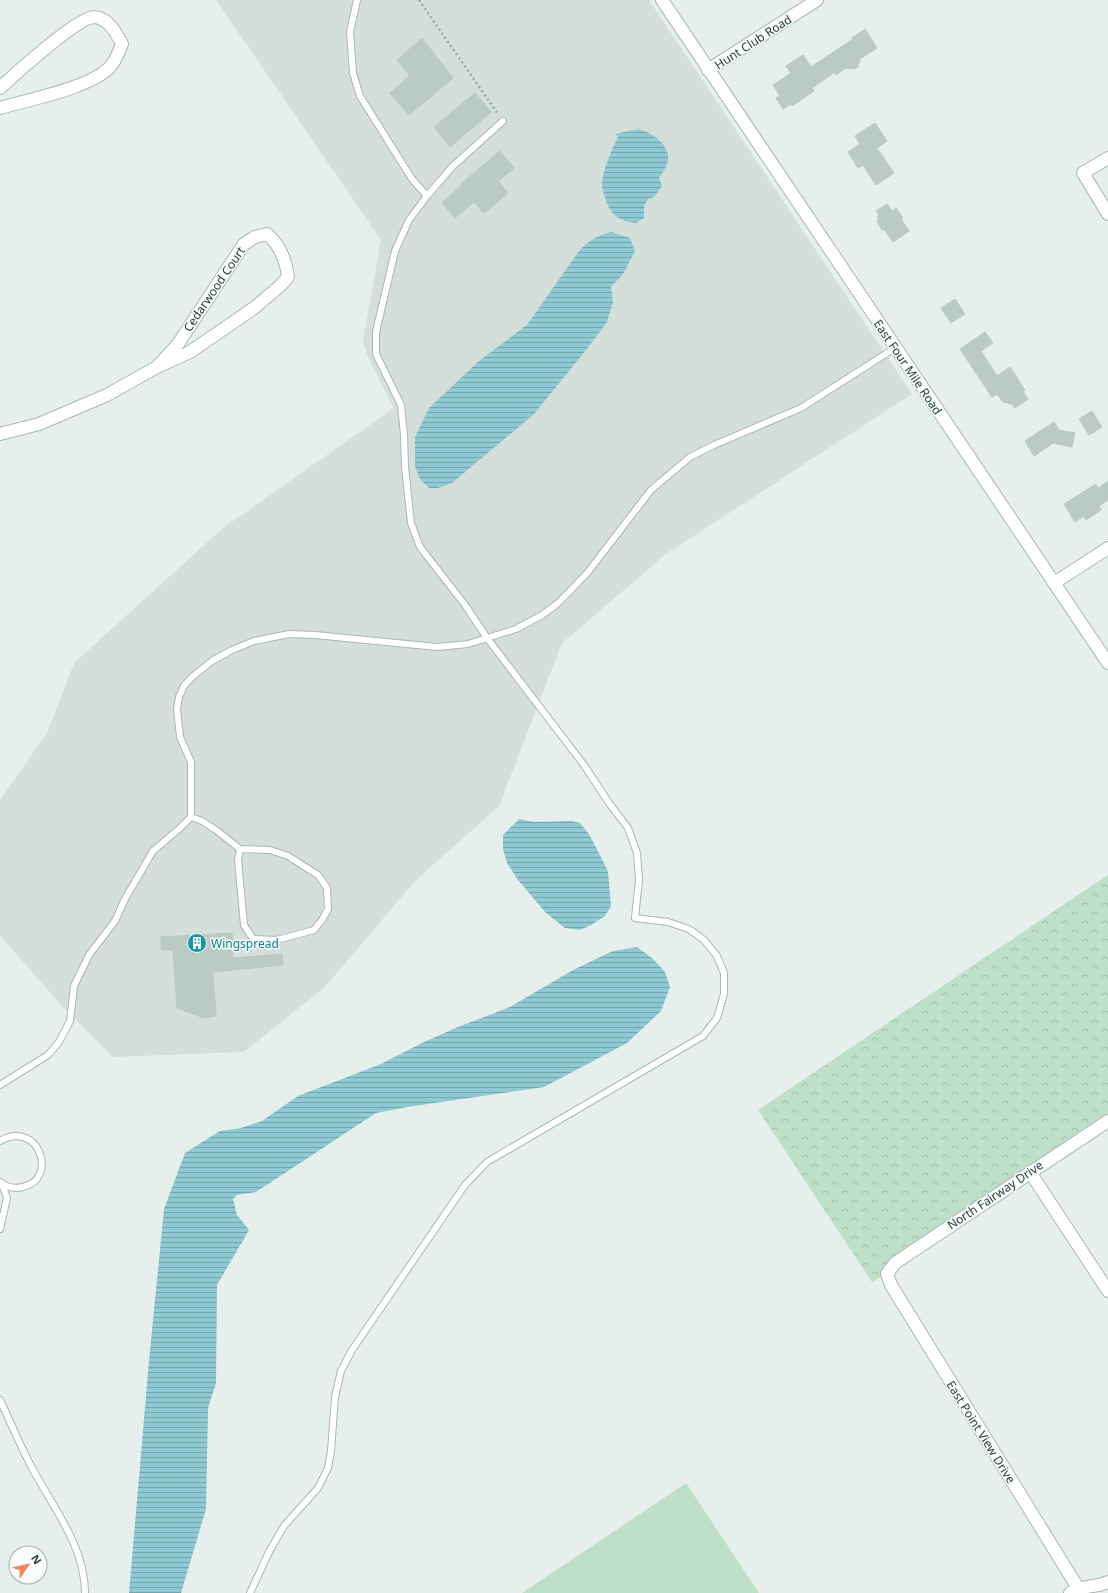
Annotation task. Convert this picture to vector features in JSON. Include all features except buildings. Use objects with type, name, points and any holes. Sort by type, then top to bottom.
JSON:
[{"type":"street","name":"East Four Mile Road","points":[[662,0],[1108,663]]},
{"type":"street","name":"Hunt Club Road","points":[[708,70],[817,0]]},
{"type":"street","points":[[0,88],[59,38],[82,21],[94,17],[104,20],[113,29],[122,44],[117,56],[109,68],[82,85],[0,108]]},
{"type":"street","points":[[1108,158],[1083,174],[1108,214]]},
{"type":"street","name":"Cedarwood Court","points":[[0,434],[39,424],[100,398],[157,367],[190,352],[254,308],[280,286],[288,277],[287,264],[275,241],[267,234],[255,237],[244,244],[178,344],[157,367]]},
{"type":"street","points":[[1054,583],[1108,548]]},
{"type":"street","name":"North Fairway Drive","points":[[887,1274],[895,1263],[1108,1121]]},
{"type":"street","points":[[1030,1172],[1108,1291]]},
{"type":"street","name":"East Point View Drive","points":[[887,1274],[891,1285],[1074,1590]]},
{"type":"street","points":[[1074,1590],[1097,1587],[1108,1582]]},
{"type":"lane","points":[[356,0],[350,32],[353,73],[360,96],[412,179],[427,196]]},
{"type":"lane","points":[[250,1593],[270,1550],[284,1526],[318,1488],[328,1468],[336,1397],[341,1371],[352,1350],[465,1185],[487,1162],[703,1036],[717,1018],[724,994],[724,972],[716,956],[704,940],[690,929],[668,922],[635,918],[639,880],[637,854],[628,828],[609,803],[584,765],[420,547],[411,523],[405,467],[401,405],[376,354],[376,332],[395,252],[409,220],[452,167],[503,121]]},
{"type":"lane","points":[[0,1085],[48,1054],[59,1042],[70,1021],[74,986],[89,955],[115,921],[125,899],[153,851],[191,817],[191,762],[180,737],[177,709],[179,697],[184,686],[192,676],[212,661],[232,650],[254,641],[290,634],[315,635],[437,647],[468,644],[516,629],[542,615],[557,604],[588,572],[651,490],[690,458],[714,445],[801,408],[895,348]]},
{"type":"lane","points":[[191,817],[202,821],[216,830],[240,849],[270,850],[288,856],[318,875],[327,888],[328,909],[314,930],[277,940],[254,939],[244,926],[238,860],[240,849]]},
{"type":"lane","points":[[0,1141],[7,1137],[24,1137],[38,1148],[42,1157],[40,1174],[34,1181],[26,1186],[18,1188],[10,1188],[1,1183]]},
{"type":"lane","points":[[0,1229],[7,1198],[1,1183]]},
{"type":"lane","points":[[0,1400],[30,1464],[75,1545],[82,1567],[85,1593]]},
{"type":"path","points":[[419,0],[503,121]]},
{"type":"shaded area","points":[[216,0],[649,0],[912,394],[666,554],[562,643],[499,806],[415,881],[325,987],[244,1052],[113,1057],[59,1003],[0,935],[0,800],[47,733],[74,663],[223,528],[394,408],[369,360],[363,341],[381,240]]},
{"type":"green space","points":[[1108,875],[1108,1121],[887,1274],[872,1282],[758,1110]]},
{"type":"green space","points":[[686,1483],[759,1593],[522,1593]]},
{"type":"water","points":[[638,129],[650,134],[661,142],[668,154],[668,160],[666,167],[659,178],[662,186],[654,197],[648,199],[644,206],[644,218],[636,223],[620,219],[613,213],[607,204],[603,192],[602,180],[605,167],[618,137],[615,134]]},
{"type":"water","points":[[611,232],[630,238],[635,251],[623,274],[611,287],[613,302],[607,322],[534,414],[452,483],[438,488],[429,488],[420,479],[415,467],[415,437],[429,408],[479,361],[527,325],[579,251],[586,244]]},
{"type":"water","points":[[519,819],[534,822],[571,821],[580,823],[589,834],[608,871],[611,906],[605,916],[580,930],[565,928],[546,913],[518,880],[507,863],[503,849],[503,835]]},
{"type":"water","points":[[637,947],[652,958],[665,972],[670,987],[661,1011],[627,1043],[544,1087],[376,1113],[256,1192],[237,1195],[233,1199],[237,1215],[249,1230],[217,1285],[216,1383],[208,1408],[206,1509],[181,1593],[129,1593],[164,1209],[185,1153],[220,1131],[241,1128],[262,1121],[298,1096],[381,1064],[458,1027],[510,1007],[573,970],[613,951]]},
{"type":"place","name":"Wingspread","points":[[197,943]]}]
